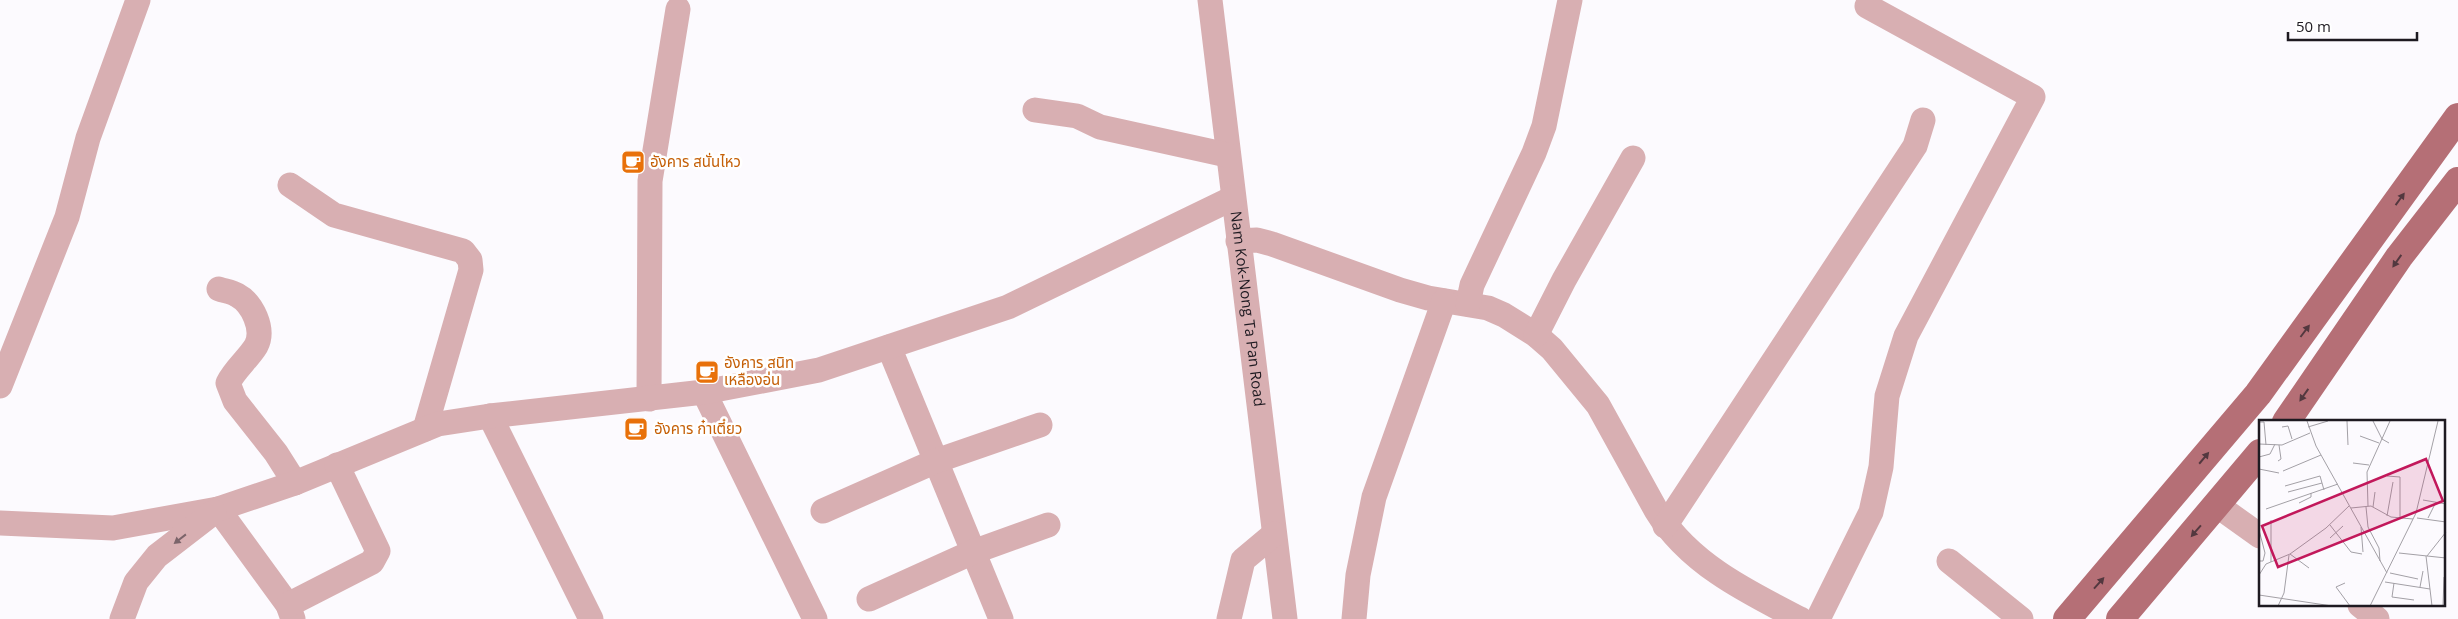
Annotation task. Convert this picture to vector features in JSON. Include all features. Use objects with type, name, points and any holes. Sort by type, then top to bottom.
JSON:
[{"type":"main road","points":[[2067,619],[2258,394],[2458,117]]},
{"type":"main road","points":[[2287,420],[2399,257],[2458,181]]},
{"type":"main road","points":[[2120,619],[2218,506],[2259,454]]},
{"type":"street","points":[[0,386],[67,216],[88,138],[138,0]]},
{"type":"street","name":"Nam Kok-Nong Ta Pan Road","points":[[1210,0],[1227,155],[1285,619]]},
{"type":"street","points":[[1354,619],[1358,575],[1374,496],[1456,302],[1472,285],[1534,153],[1544,126],[1570,0]]},
{"type":"street","points":[[1818,619],[1871,512],[1881,467],[1887,396],[1906,336],[2033,97],[1867,6]]},
{"type":"street","points":[[649,399],[650,181],[678,9]]},
{"type":"street","points":[[1035,110],[1077,116],[1100,127],[1227,155]]},
{"type":"street","points":[[1665,526],[1910,154],[1915,146],[1924,120]]},
{"type":"street","points":[[1536,334],[1564,280],[1633,158]]},
{"type":"street","points":[[290,185],[334,215],[463,251],[470,260],[471,270],[425,429]]},
{"type":"street","points":[[0,523],[112,528],[218,509],[295,483],[425,429],[490,416],[704,392],[819,370],[1008,307],[1233,198]]},
{"type":"street","points":[[1238,241],[1257,240],[1272,244],[1400,290],[1488,308],[1536,334],[1552,349],[1598,406],[1665,526],[1703,562],[1733,582],[1800,619]]},
{"type":"street","points":[[219,289],[236,294],[245,300],[256,318],[258,330],[257,344],[234,372],[228,383],[235,401],[276,454],[295,483]]},
{"type":"street","points":[[889,347],[1001,619]]},
{"type":"street","points":[[704,392],[816,619]]},
{"type":"street","points":[[490,416],[591,619]]},
{"type":"street","points":[[823,511],[936,461],[1040,425]]},
{"type":"street","points":[[218,509],[291,612],[372,562],[378,552],[337,465]]},
{"type":"street","points":[[2218,506],[2259,535]]},
{"type":"street","points":[[122,619],[136,582],[157,556],[218,509]]},
{"type":"street","points":[[869,599],[973,552],[1048,525]]},
{"type":"street","points":[[1229,619],[1243,560],[1274,534]]},
{"type":"street","points":[[1949,561],[2021,619]]},
{"type":"street","points":[[2348,619],[2358,606]]},
{"type":"street","points":[[2360,606],[2376,619]]},
{"type":"place","name":"อังคาร สนั่นไหว","points":[[633,162]]},
{"type":"place","name":"อังคาร สนิท เหลืองอ่น","points":[[707,372]]},
{"type":"place","name":"อังคาร ก๋าเตี๋ยว","points":[[636,429]]}]
